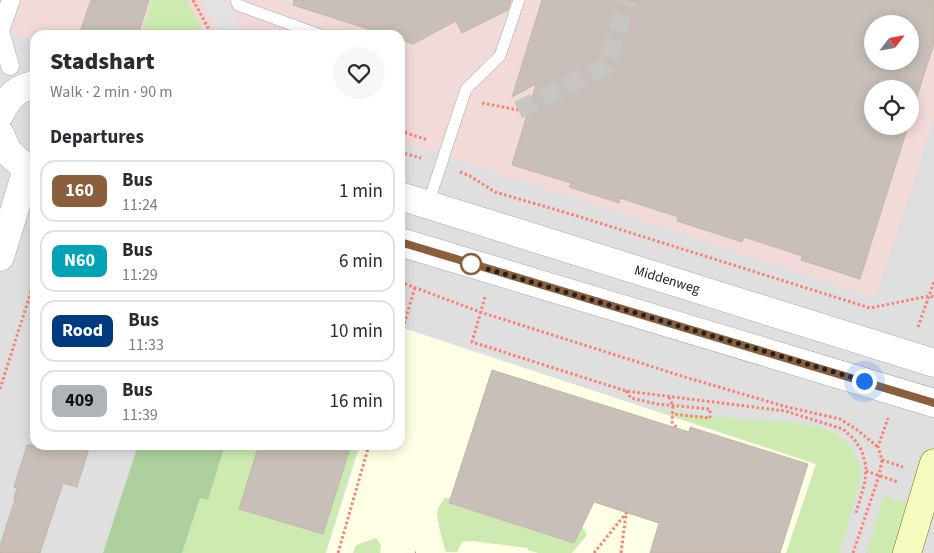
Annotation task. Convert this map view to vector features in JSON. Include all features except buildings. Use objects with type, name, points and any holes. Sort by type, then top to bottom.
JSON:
[{"type":"main road","points":[[907,553],[934,462]]},
{"type":"street","points":[[10,66],[0,31],[11,0]]},
{"type":"street","points":[[0,114],[6,102],[16,92],[30,86]]},
{"type":"street","points":[[0,134],[8,152],[30,167]]},
{"type":"street","points":[[0,257],[30,171]]},
{"type":"street","name":"Middenweg","points":[[405,198],[934,363]]},
{"type":"street","points":[[405,243],[934,402]]},
{"type":"lane","points":[[236,0],[238,4],[307,30]]},
{"type":"lane","points":[[427,205],[466,90],[500,56],[519,0]]},
{"type":"path","points":[[194,0],[209,30]]},
{"type":"path","points":[[462,99],[518,110]]},
{"type":"path","points":[[405,132],[449,143]]},
{"type":"path","points":[[405,154],[442,165],[470,176],[495,192],[870,308],[929,296],[934,297]]},
{"type":"path","points":[[506,230],[517,199]]},
{"type":"path","points":[[494,270],[472,342],[626,391],[785,411],[836,427],[848,434],[862,451],[866,471],[865,482],[856,513]]},
{"type":"path","points":[[918,328],[934,282]]},
{"type":"path","points":[[405,284],[480,312],[688,378],[787,407],[840,419],[878,447],[882,460],[880,476],[853,553]]},
{"type":"path","points":[[405,320],[414,287]]},
{"type":"path","points":[[0,389],[30,295]]},
{"type":"path","points":[[626,391],[631,398],[657,404],[710,409],[710,418],[672,414]]},
{"type":"path","points":[[669,397],[673,406],[672,422],[678,429]]},
{"type":"path","points":[[878,447],[888,417]]},
{"type":"path","points":[[338,553],[368,450]]},
{"type":"path","points":[[882,460],[906,468]]},
{"type":"path","points":[[866,471],[880,476]]},
{"type":"path","points":[[594,553],[626,512],[621,553]]},
{"type":"shaded area","points":[[0,0],[934,0],[934,553],[0,553]]},
{"type":"shaded area","points":[[11,0],[934,0],[934,119],[875,298],[405,144],[405,30],[30,30],[30,39],[0,31]]},
{"type":"shaded area","points":[[202,0],[226,0],[242,30],[217,30]]},
{"type":"shaded area","points":[[405,329],[816,464],[787,553],[326,553],[358,450],[405,450]]},
{"type":"green space","points":[[152,0],[187,0],[202,30],[143,30]]},
{"type":"green space","points":[[659,411],[809,425],[834,433],[844,439],[856,456],[861,477],[840,553],[786,553],[816,464]]},
{"type":"green space","points":[[136,450],[223,450],[208,500],[200,498],[182,553],[103,553]]},
{"type":"green space","points":[[223,450],[356,450],[325,553],[182,553],[200,498],[208,500]]},
{"type":"green space","points":[[884,495],[913,503],[895,553],[866,553]]},
{"type":"green space","points":[[445,498],[451,498],[450,504],[574,543],[582,526],[587,535],[572,553],[538,553],[528,550],[528,548],[471,541],[462,542],[457,552],[446,552],[437,514],[438,508]]},
{"type":"green space","points":[[376,538],[381,545],[380,553],[353,553],[356,545]]},
{"type":"tunnel","points":[[518,110],[606,66],[627,0]]},
{"type":"bus line","name":"160","points":[[405,243],[934,403]]},
{"type":"route","points":[[471,264],[864,381]]}]
